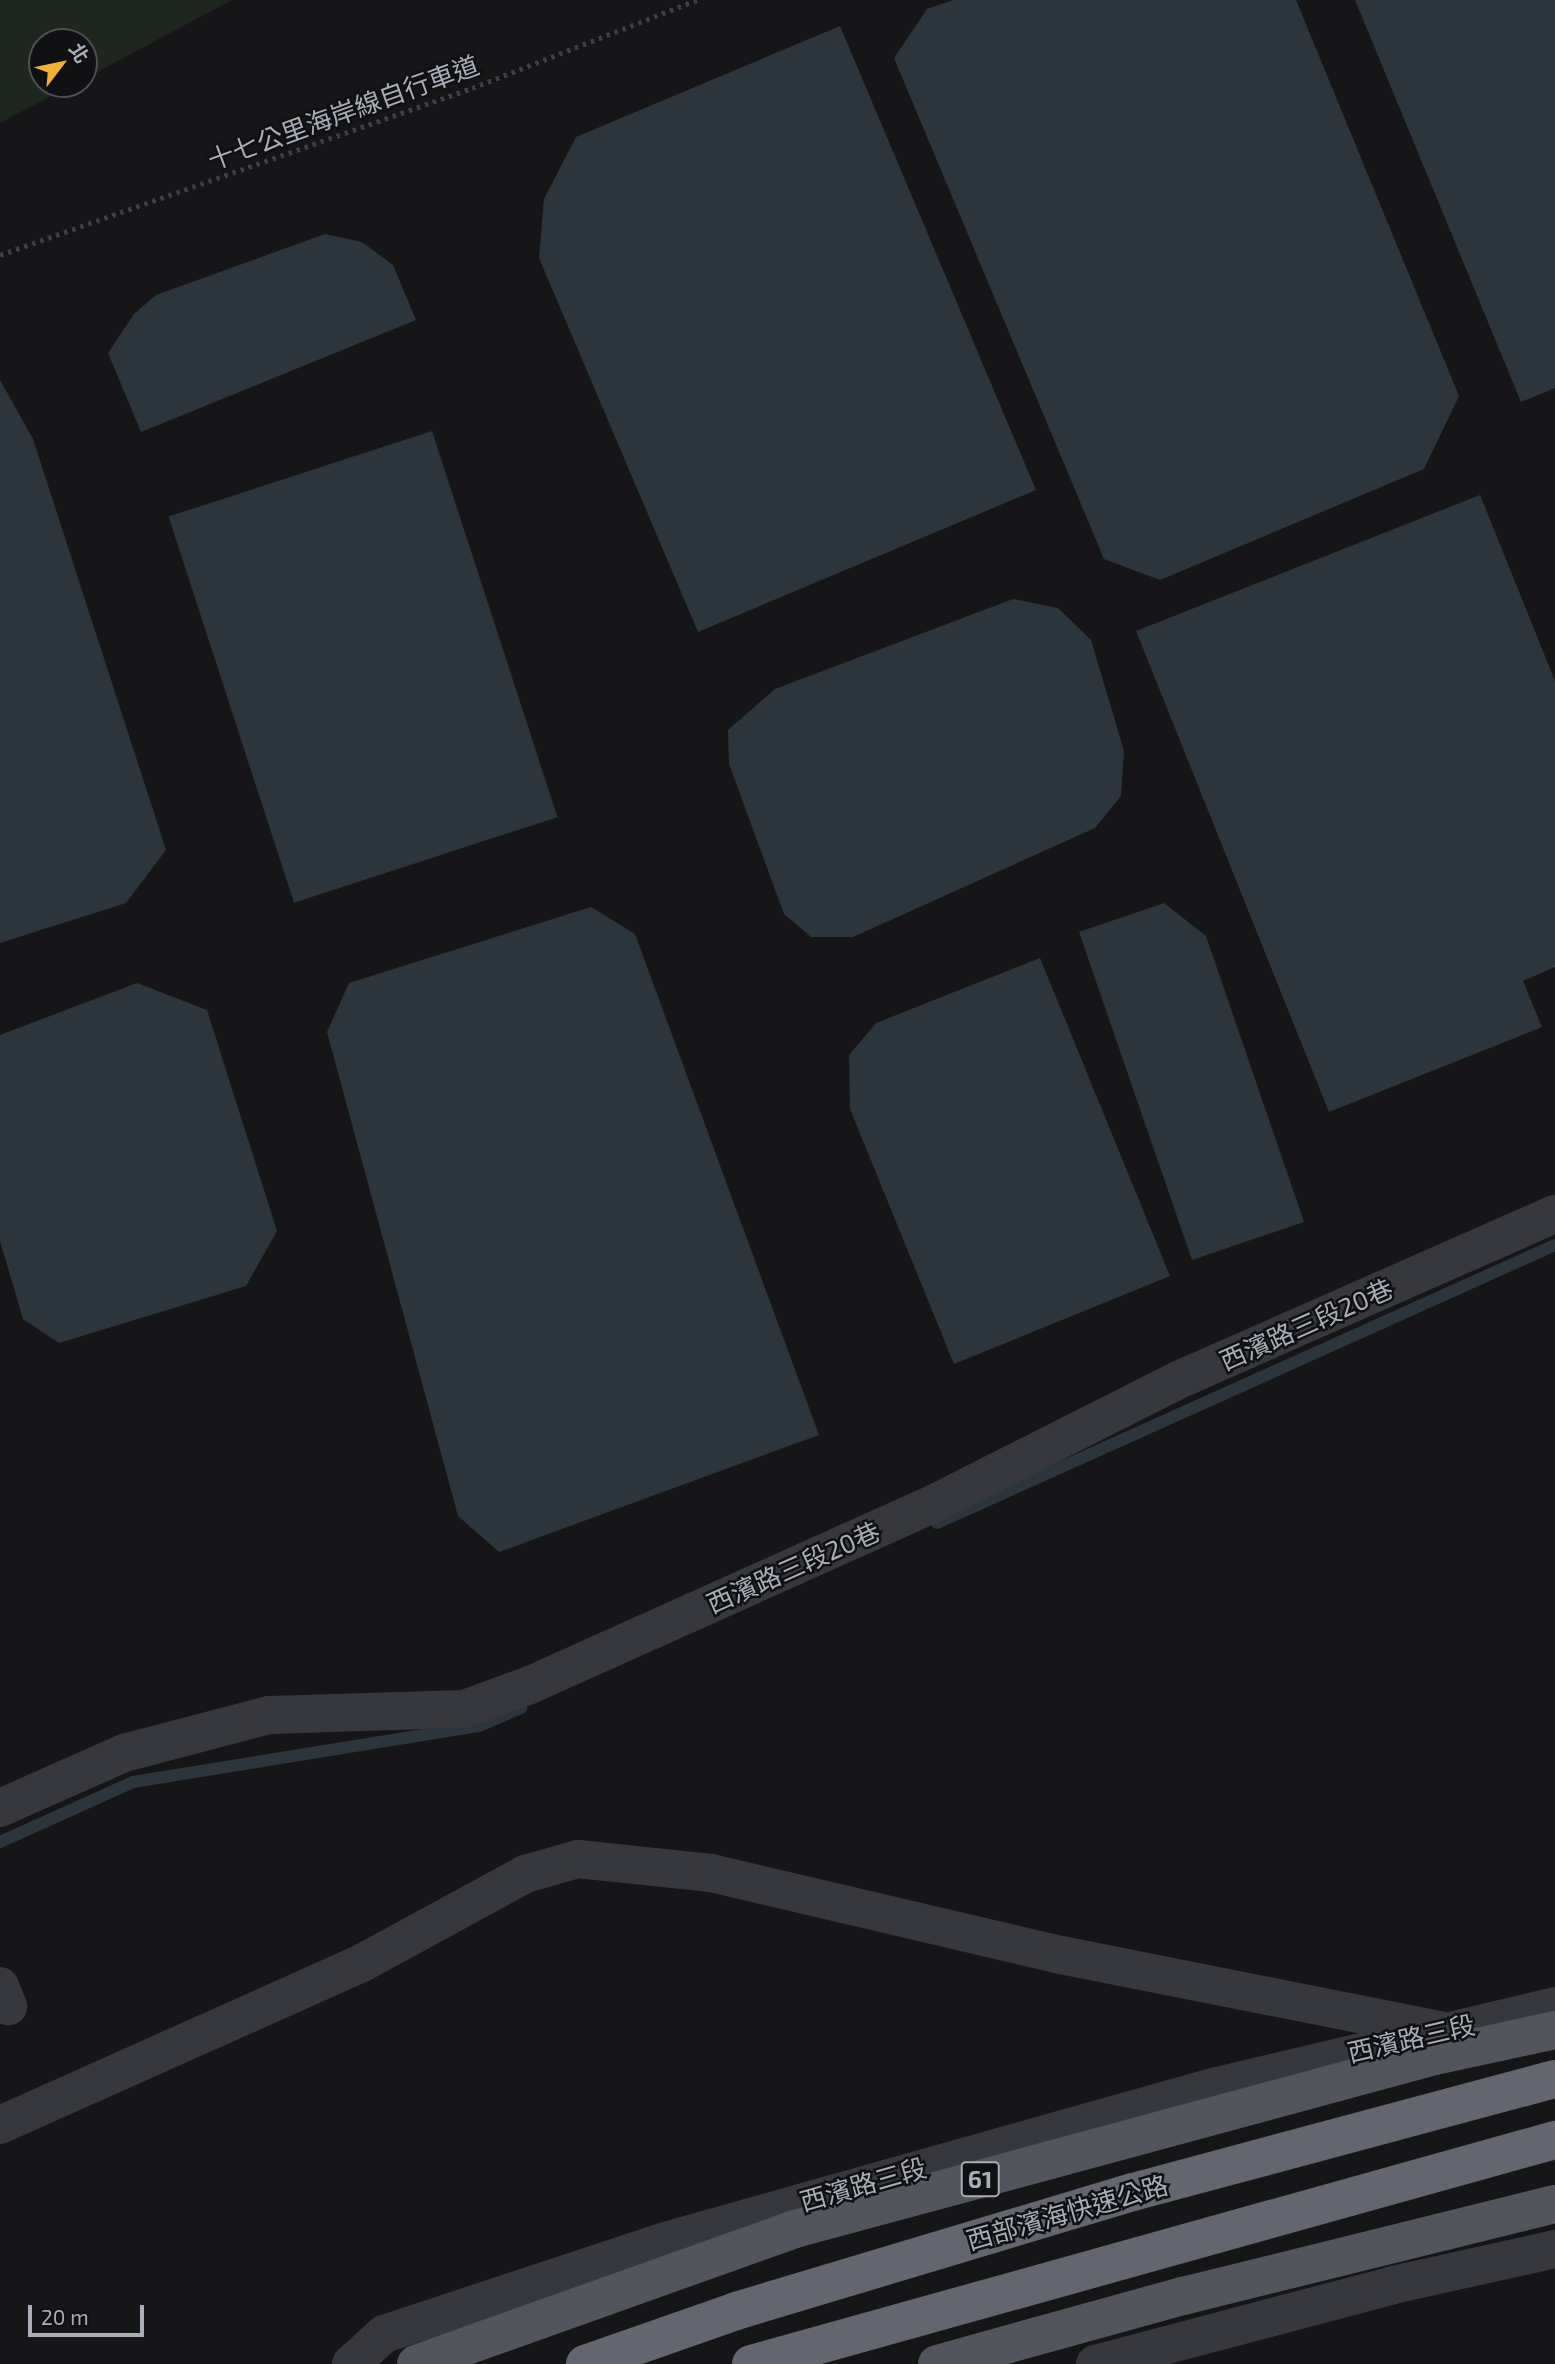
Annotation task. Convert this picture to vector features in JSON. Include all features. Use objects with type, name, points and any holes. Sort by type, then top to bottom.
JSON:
[{"type":"highway","name":"西部濱海快速公路","points":[[585,2364],[736,2311],[1133,2192],[1555,2079]]},
{"type":"highway","points":[[751,2364],[1555,2140]]},
{"type":"main road","name":"西濱路三段","points":[[416,2364],[795,2229],[1500,2042],[1555,2030]]},
{"type":"main road","points":[[937,2364],[1183,2296],[1555,2204]]},
{"type":"lane","name":"西濱路三段20巷","points":[[0,1808],[124,1753],[269,1715],[464,1709],[530,1685],[935,1503],[1176,1381],[1555,1214]]},
{"type":"lane","points":[[0,2125],[362,1963],[525,1874],[578,1859],[710,1873],[1061,1955],[1500,2042]]},
{"type":"lane","name":"西濱路三段","points":[[351,2364],[383,2334],[665,2241],[1213,2087],[1443,2030],[1555,2006]]},
{"type":"lane","points":[[1095,2364],[1393,2285],[1555,2249]]},
{"type":"path","name":"十七公里海岸線自行車道","points":[[0,255],[472,88],[697,0]]},
{"type":"shaded area","points":[[0,0],[232,0],[98,72],[98,28],[28,28],[28,98],[47,98],[0,123]]},
{"type":"shaded area","points":[[953,0],[1296,0],[1459,396],[1424,469],[1160,580],[1104,559],[894,58],[927,9]]},
{"type":"shaded area","points":[[1355,0],[1555,0],[1555,388],[1521,402]]},
{"type":"shaded area","points":[[840,26],[1036,490],[698,632],[539,258],[544,199],[576,137]]},
{"type":"shaded area","points":[[325,234],[362,242],[393,265],[416,320],[141,432],[108,353],[134,314],[156,295]]},
{"type":"shaded area","points":[[0,380],[33,439],[166,850],[126,903],[0,943]]},
{"type":"shaded area","points":[[432,431],[557,817],[294,903],[169,517]]},
{"type":"shaded area","points":[[1480,495],[1555,681],[1555,967],[1523,981],[1542,1027],[1329,1112],[1136,631]]},
{"type":"shaded area","points":[[1013,599],[1058,608],[1091,640],[1124,751],[1121,796],[1095,828],[853,937],[811,937],[784,914],[729,764],[728,730],[775,689]]},
{"type":"shaded area","points":[[1164,903],[1206,936],[1304,1222],[1192,1260],[1079,932]]},
{"type":"shaded area","points":[[591,907],[635,934],[819,1435],[499,1552],[458,1516],[327,1032],[349,983]]},
{"type":"shaded area","points":[[1040,958],[1170,1276],[954,1364],[850,1109],[849,1055],[876,1023]]},
{"type":"shaded area","points":[[137,983],[207,1010],[277,1231],[246,1286],[59,1343],[23,1319],[0,1241],[0,1035]]},
{"type":"waterway","points":[[937,1523],[1555,1245]]},
{"type":"waterway","points":[[0,1842],[133,1782],[479,1726],[521,1708]]}]
